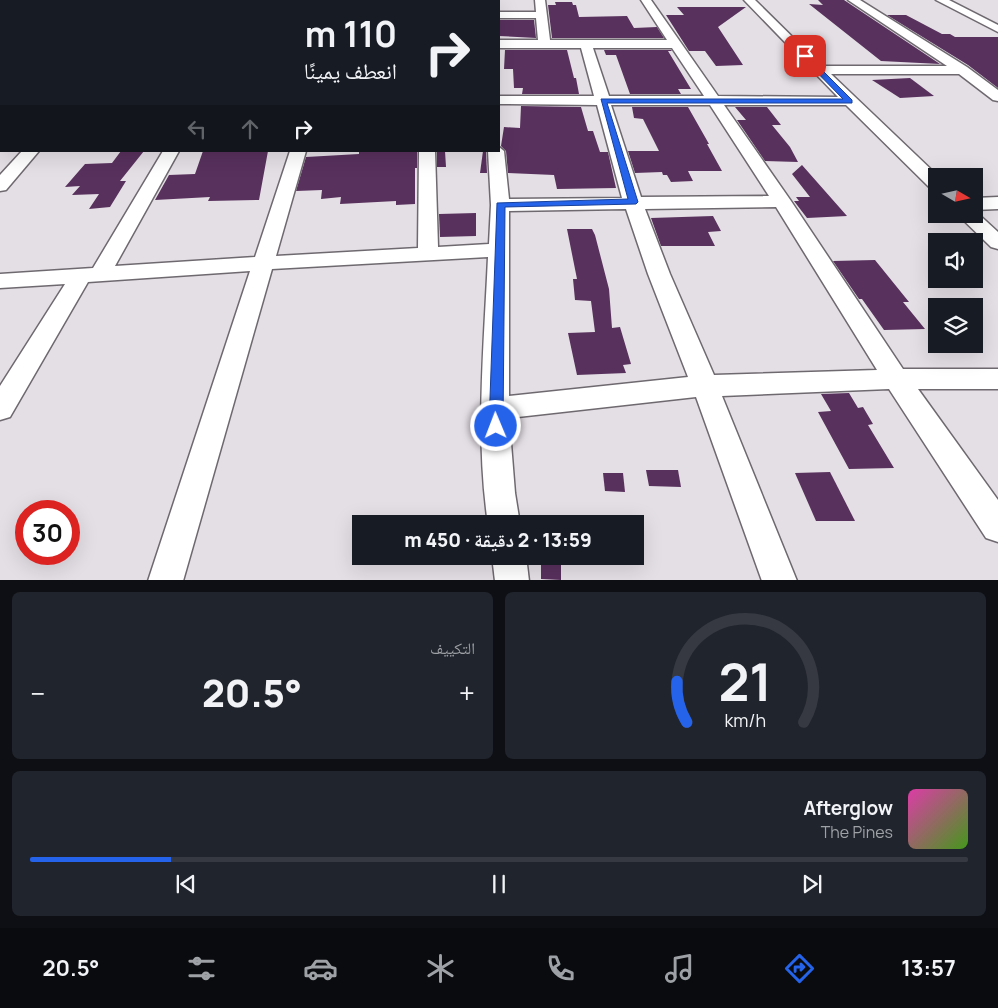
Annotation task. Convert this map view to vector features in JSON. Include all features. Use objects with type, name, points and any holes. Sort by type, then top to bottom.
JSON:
[{"type":"street","points":[[540,0],[544,44]]},
{"type":"street","points":[[646,0],[782,201],[896,379],[998,527]]},
{"type":"street","points":[[749,0],[928,176]]},
{"type":"street","points":[[853,0],[962,70],[998,97]]},
{"type":"street","points":[[941,0],[998,29]]},
{"type":"street","points":[[500,15],[542,15]]},
{"type":"street","points":[[981,20],[998,20]]},
{"type":"street","points":[[500,44],[677,44]]},
{"type":"street","points":[[586,44],[633,202],[659,274],[705,386],[780,580]]},
{"type":"street","points":[[819,70],[962,70]]},
{"type":"street","points":[[500,106],[603,101],[850,101]]},
{"type":"street","points":[[0,186],[30,152]]},
{"type":"street","points":[[0,409],[170,152]]},
{"type":"street","points":[[164,580],[298,152]]},
{"type":"street","points":[[427,152],[428,252]]},
{"type":"street","points":[[496,152],[500,205],[495,409],[499,493],[503,515]]},
{"type":"street","points":[[500,205],[782,201]]},
{"type":"street","points":[[983,204],[998,203]]},
{"type":"street","points":[[977,223],[998,243]]},
{"type":"street","points":[[0,281],[428,252],[499,250]]},
{"type":"street","points":[[495,409],[705,386],[896,379],[998,378]]},
{"type":"street","points":[[510,565],[512,580]]},
{"type":"building","points":[[818,0],[844,0],[940,64],[881,61],[809,4],[823,5]]},
{"type":"building","points":[[555,2],[572,2],[573,5],[576,5],[579,17],[627,16],[634,28],[657,27],[664,38],[552,38],[548,5],[556,5]]},
{"type":"building","points":[[677,7],[746,7],[718,27],[743,65],[716,66],[705,51],[689,51],[666,15],[684,15]]},
{"type":"building","points":[[887,15],[906,15],[942,34],[950,34],[955,37],[998,37],[998,88],[968,65]]},
{"type":"building","points":[[500,20],[534,20],[536,38],[500,36]]},
{"type":"building","points":[[505,50],[567,50],[579,94],[522,94],[523,88],[514,88],[513,69],[504,69]]},
{"type":"building","points":[[604,50],[671,50],[668,51],[691,89],[678,89],[681,94],[630,94],[616,55],[606,55]]},
{"type":"building","points":[[910,78],[934,96],[900,98],[872,80]]},
{"type":"building","points":[[521,106],[581,107],[588,131],[593,131],[600,152],[608,152],[616,188],[557,189],[554,175],[508,173],[506,151],[501,146],[504,127],[520,128]]},
{"type":"building","points":[[632,107],[688,107],[722,171],[688,171],[693,181],[671,182],[667,175],[663,175],[662,172],[635,173],[628,151],[659,151],[643,119],[634,118]]},
{"type":"building","points":[[735,107],[767,107],[781,125],[772,125],[790,147],[798,162],[765,161],[737,120],[746,120]]},
{"type":"building","points":[[120,152],[143,152],[120,181],[126,181],[110,207],[89,209],[99,194],[72,195],[80,186],[65,187],[85,164],[112,163]]},
{"type":"building","points":[[203,152],[268,152],[259,200],[208,201],[210,197],[155,200],[169,175],[195,174]]},
{"type":"building","points":[[359,152],[417,152],[415,204],[396,205],[396,201],[340,204],[341,197],[321,199],[322,190],[296,191],[306,157],[359,154]]},
{"type":"building","points":[[437,152],[445,152],[446,167],[437,167]]},
{"type":"building","points":[[483,152],[486,152],[487,173],[480,173]]},
{"type":"building","points":[[802,165],[847,216],[807,218],[794,201],[799,201],[796,197],[810,197],[792,174]]},
{"type":"building","points":[[476,213],[476,236],[440,237],[439,214]]},
{"type":"building","points":[[713,216],[721,231],[708,232],[715,246],[661,246],[651,218]]},
{"type":"building","points":[[567,229],[592,229],[595,235],[609,289],[612,328],[620,327],[631,364],[623,365],[626,373],[577,375],[568,333],[595,332],[591,301],[575,300],[573,279],[577,279]]},
{"type":"building","points":[[875,260],[909,302],[903,302],[925,329],[884,330],[862,299],[859,299],[833,261]]},
{"type":"building","points":[[849,393],[858,408],[863,407],[873,424],[868,425],[894,468],[849,469],[818,412],[831,411],[821,394]]},
{"type":"building","points":[[646,470],[678,470],[681,487],[649,486]]},
{"type":"building","points":[[830,472],[855,521],[816,521],[795,473]]},
{"type":"building","points":[[603,473],[623,473],[625,492],[605,491]]},
{"type":"building","points":[[541,565],[561,565],[561,580],[541,579]]},
{"type":"route","points":[[496,426],[500,205],[633,202],[603,101],[850,101],[805,56]]}]
